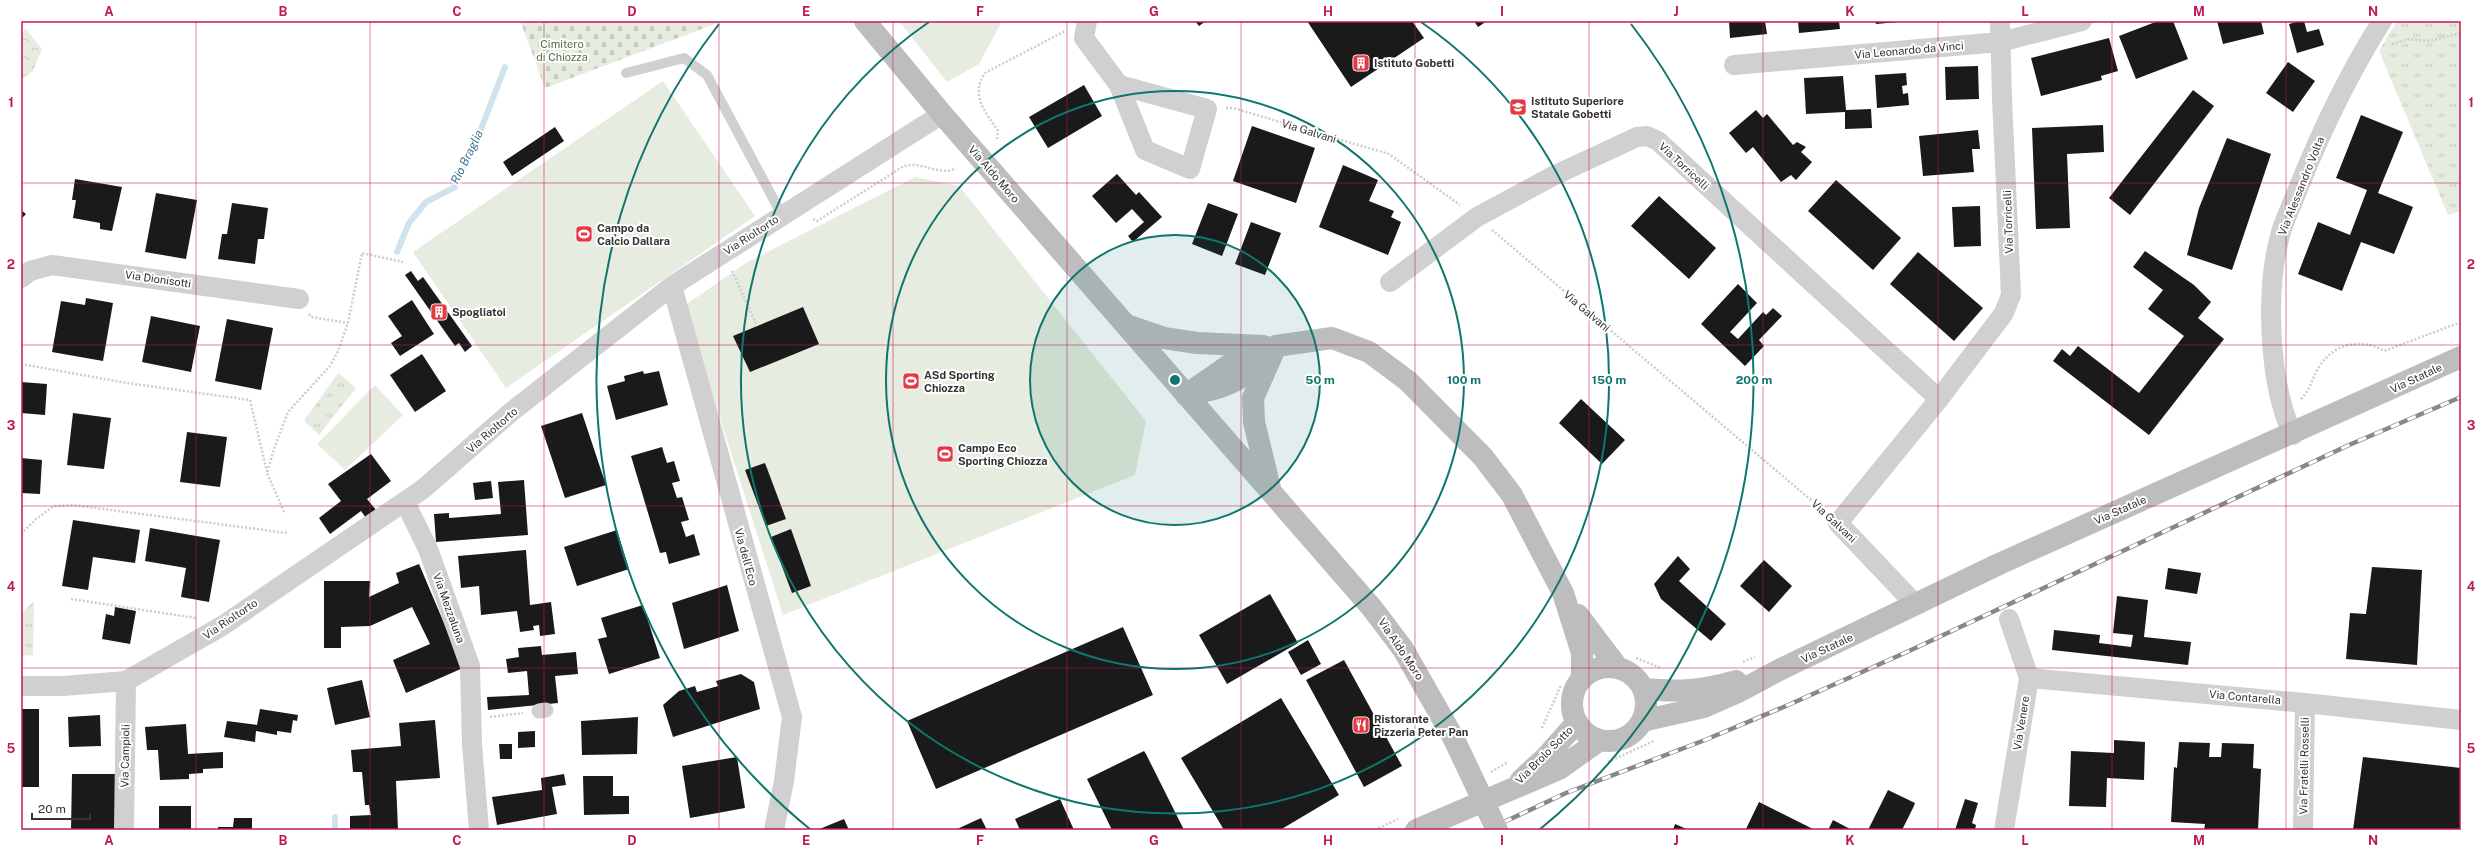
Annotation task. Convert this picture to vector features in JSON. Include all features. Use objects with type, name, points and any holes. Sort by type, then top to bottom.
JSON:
[{"type":"main road","name":"Via Aldo Moro","points":[[865,21],[942,114],[1124,325],[1372,608],[1403,649],[1453,737],[1497,830]]},
{"type":"main road","points":[[1124,325],[1164,338],[1197,343],[1276,346],[1332,338],[1370,352],[1408,381],[1483,456],[1512,495],[1563,593],[1590,634],[1618,668]]},
{"type":"main road","name":"Via Aldo Moro","points":[[1271,492],[1254,422],[1253,398],[1276,346]]},
{"type":"main road","points":[[1186,395],[1211,390],[1250,373],[1276,346]]},
{"type":"main road","name":"Via Statale","points":[[1642,721],[1704,707],[1999,564],[2292,435],[2461,357]]},
{"type":"main road","points":[[1563,593],[1582,653],[1582,679]]},
{"type":"main road","points":[[1599,668],[1618,668],[1633,675],[1644,689],[1646,700],[1642,721],[1637,729],[1620,740],[1600,740],[1582,730],[1577,722],[1572,704],[1577,686],[1582,679],[1599,668]]},
{"type":"main road","name":"Via Statale","points":[[1644,689],[1678,692],[1709,689],[1782,668]]},
{"type":"main road","name":"Via Brolo Sotto","points":[[1511,788],[1546,757],[1577,722]]},
{"type":"main road","name":"Via Brolo Sotto","points":[[1416,830],[1511,788],[1559,769],[1600,740]]},
{"type":"street","points":[[1086,21],[1084,38],[1119,85],[1145,150],[1190,169],[1207,109],[1119,85]]},
{"type":"street","name":"Via Torricelli","points":[[1838,523],[1939,399],[2004,313],[2011,295],[2000,21]]},
{"type":"street","name":"Via Leonardo da Vinci","points":[[1734,65],[2000,42],[2082,21]]},
{"type":"street","name":"Via Alessandro Volta","points":[[2292,435],[2283,416],[2278,392],[2270,306],[2281,232],[2310,159],[2350,72],[2382,21]]},
{"type":"street","name":"Via Rioltorto","points":[[21,686],[63,686],[126,681],[222,626],[405,502],[510,413],[672,286],[942,114]]},
{"type":"street","name":"Via Torricelli","points":[[1390,282],[1471,213],[1637,137],[1647,136],[1658,141],[1939,399]]},
{"type":"street","name":"Via Dionisotti","points":[[21,278],[30,271],[52,265],[299,298]]},
{"type":"street","name":"Via dell'Eco","points":[[672,286],[792,717],[784,781],[774,830]]},
{"type":"street","name":"Via Mezzaluna","points":[[405,502],[428,549],[470,666],[479,830]]},
{"type":"street","name":"Via Galvani","points":[[1838,523],[1916,605]]},
{"type":"street","name":"Via Venere","points":[[2004,830],[2029,678],[2009,619]]},
{"type":"street","name":"Via Contarella","points":[[2029,678],[2305,703],[2461,720]]},
{"type":"street","name":"Via Campioli","points":[[124,830],[126,681]]},
{"type":"street","name":"Via Fratelli Rosselli","points":[[2303,830],[2305,703]]},
{"type":"lane","points":[[626,74],[684,58],[707,75],[782,215]]},
{"type":"path","points":[[997,139],[998,130],[978,100],[980,81],[985,73],[1066,30]]},
{"type":"path","points":[[2363,51],[2409,39],[2429,41],[2461,32]]},
{"type":"path","name":"Via Galvani","points":[[1207,109],[1232,108],[1389,154],[1471,213],[1838,523]]},
{"type":"path","points":[[817,220],[904,166],[914,163],[947,172],[956,168]]},
{"type":"path","points":[[267,474],[288,412],[330,366],[338,352],[348,323],[362,253],[403,262]]},
{"type":"path","points":[[729,265],[757,326]]},
{"type":"path","points":[[299,298],[311,317],[348,323]]},
{"type":"path","points":[[21,364],[127,383],[250,400],[267,474],[284,512]]},
{"type":"path","points":[[21,534],[36,519],[54,506],[73,505],[287,533]]},
{"type":"path","points":[[71,599],[216,621],[222,626]]},
{"type":"path","points":[[472,720],[542,711]]},
{"type":"path","points":[[1600,765],[1657,739]]},
{"type":"green space","name":"Cimitero di Chiozza","points":[[525,21],[723,21],[545,88],[521,23]]},
{"type":"green space","points":[[899,21],[1002,21],[979,64],[947,82]]},
{"type":"green space","points":[[2397,21],[2461,21],[2461,211],[2448,215],[2379,51]]},
{"type":"green space","points":[[26,29],[42,49],[33,71],[21,80],[21,34]]},
{"type":"green space","name":"Campo da Calcio Dallara","points":[[663,81],[755,216],[506,388],[413,252]]},
{"type":"green space","name":"ASd Sporting Chiozza","points":[[915,177],[959,186],[1146,421],[1135,475],[783,615],[684,306],[746,263]]},
{"type":"green space","points":[[338,373],[356,388],[319,435],[304,421]]},
{"type":"green space","points":[[375,385],[403,415],[345,470],[317,444]]},
{"type":"green space","points":[[34,601],[33,655],[21,656],[21,613]]},
{"type":"building","points":[[1195,21],[1206,21],[1199,26]]},
{"type":"building","name":"Istituto Gobetti","points":[[1307,21],[1412,21],[1424,38],[1351,87]]},
{"type":"building","points":[[1474,21],[1487,21],[1478,27]]},
{"type":"building","points":[[1729,21],[1765,21],[1767,34],[1730,38]]},
{"type":"building","points":[[1798,21],[1839,21],[1840,29],[1799,33]]},
{"type":"building","points":[[1875,21],[1897,21],[1897,22],[1876,24]]},
{"type":"building","points":[[2158,21],[2173,21],[2188,59],[2136,79],[2119,36]]},
{"type":"building","points":[[2217,21],[2261,21],[2264,34],[2223,44]]},
{"type":"building","points":[[2304,21],[2307,32],[2319,29],[2324,45],[2297,53],[2289,24]]},
{"type":"building","points":[[2109,38],[2118,71],[2101,76],[2102,80],[2041,96],[2031,58]]},
{"type":"building","points":[[2288,62],[2315,81],[2293,112],[2266,93]]},
{"type":"building","points":[[1978,66],[1979,99],[1946,100],[1945,67]]},
{"type":"building","points":[[1906,73],[1907,85],[1902,86],[1903,94],[1908,93],[1909,105],[1877,108],[1875,75]]},
{"type":"building","points":[[1843,76],[1846,110],[1871,109],[1872,128],[1845,129],[1845,112],[1806,114],[1804,78]]},
{"type":"building","points":[[1084,85],[1102,116],[1048,148],[1029,117]]},
{"type":"building","points":[[2193,90],[2214,106],[2130,215],[2109,198]]},
{"type":"building","points":[[1756,110],[1763,118],[1767,114],[1793,145],[1797,142],[1806,147],[1801,152],[1812,162],[1796,180],[1791,175],[1781,182],[1753,147],[1746,153],[1729,133]]},
{"type":"building","points":[[2361,115],[2403,132],[2378,193],[2413,207],[2394,254],[2361,242],[2342,291],[2298,274],[2318,222],[2350,235],[2367,190],[2336,178]]},
{"type":"building","points":[[2103,125],[2104,152],[2067,154],[2070,228],[2036,229],[2032,128]]},
{"type":"building","points":[[1252,126],[1315,148],[1296,203],[1233,181]]},
{"type":"building","points":[[555,127],[564,141],[512,176],[503,162]]},
{"type":"building","points":[[1978,130],[1980,149],[1972,149],[1974,172],[1923,176],[1919,136]]},
{"type":"building","points":[[2227,138],[2271,154],[2232,270],[2187,255],[2199,208]]},
{"type":"building","points":[[1343,165],[1378,180],[1369,201],[1394,211],[1391,217],[1401,222],[1388,255],[1319,227]]},
{"type":"building","points":[[1117,174],[1136,195],[1139,192],[1162,217],[1133,242],[1128,236],[1144,222],[1132,209],[1116,223],[1092,196]]},
{"type":"building","points":[[75,179],[122,187],[112,231],[100,229],[100,223],[73,218],[76,200],[72,200]]},
{"type":"building","points":[[1836,180],[1901,238],[1873,270],[1808,211]]},
{"type":"building","points":[[156,193],[197,200],[186,259],[145,252]]},
{"type":"building","points":[[1659,196],[1716,248],[1689,279],[1631,226]]},
{"type":"building","points":[[232,203],[268,208],[264,239],[258,239],[255,264],[218,259],[222,234],[227,234]]},
{"type":"building","points":[[1208,203],[1238,214],[1222,256],[1192,244]]},
{"type":"building","points":[[1980,206],[1981,246],[1954,247],[1952,207]]},
{"type":"building","points":[[21,210],[26,214],[21,219]]},
{"type":"building","points":[[1251,222],[1281,233],[1265,275],[1235,264]]},
{"type":"building","points":[[2145,251],[2194,285],[2211,302],[2198,318],[2224,339],[2149,435],[2053,361],[2062,349],[2070,356],[2078,346],[2139,393],[2184,336],[2148,309],[2163,290],[2133,267]]},
{"type":"building","points":[[1918,252],[1983,308],[1954,341],[1890,284]]},
{"type":"building","name":"Spogliatoi","points":[[411,271],[418,281],[423,277],[472,346],[465,352],[459,343],[455,346],[405,275]]},
{"type":"building","points":[[1738,284],[1757,303],[1730,332],[1738,339],[1763,312],[1766,315],[1773,308],[1782,316],[1759,340],[1764,346],[1745,366],[1701,324]]},
{"type":"building","points":[[86,298],[113,303],[103,361],[52,352],[61,301],[85,305]]},
{"type":"building","points":[[412,300],[434,334],[400,356],[391,343],[402,336],[388,316]]},
{"type":"building","points":[[803,307],[819,344],[750,372],[733,336]]},
{"type":"building","points":[[151,316],[200,326],[191,372],[142,362]]},
{"type":"building","points":[[227,319],[273,328],[261,390],[215,381]]},
{"type":"building","points":[[422,354],[446,391],[415,412],[390,375]]},
{"type":"building","points":[[643,371],[644,374],[659,371],[668,405],[616,420],[607,386],[625,381],[624,376]]},
{"type":"building","points":[[21,382],[47,384],[45,415],[21,413]]},
{"type":"building","points":[[1581,399],[1625,440],[1602,464],[1559,423]]},
{"type":"building","points":[[73,413],[111,418],[104,469],[67,465]]},
{"type":"building","points":[[582,413],[606,485],[565,498],[541,426]]},
{"type":"building","points":[[187,432],[227,437],[220,487],[180,482]]},
{"type":"building","points":[[662,447],[667,463],[674,461],[680,481],[672,483],[677,498],[682,497],[689,520],[681,522],[686,537],[694,534],[700,555],[669,564],[666,552],[660,553],[631,456]]},
{"type":"building","points":[[371,454],[391,481],[367,499],[376,510],[366,518],[361,511],[330,534],[319,518],[341,501],[328,484]]},
{"type":"building","points":[[21,458],[42,460],[40,494],[21,493]]},
{"type":"building","points":[[765,463],[786,519],[766,526],[745,470]]},
{"type":"building","points":[[524,480],[528,535],[436,542],[434,514],[449,513],[449,518],[501,514],[498,482]]},
{"type":"building","points":[[491,481],[493,498],[475,500],[473,483]]},
{"type":"building","points":[[73,520],[140,530],[135,563],[93,557],[88,590],[62,586]]},
{"type":"building","points":[[150,528],[220,540],[209,602],[181,597],[186,568],[145,561]]},
{"type":"building","points":[[791,529],[811,586],[792,593],[771,537]]},
{"type":"building","points":[[617,530],[629,569],[577,586],[564,547]]},
{"type":"building","points":[[526,550],[530,605],[551,602],[555,634],[540,636],[539,625],[533,626],[534,630],[520,632],[517,611],[481,615],[479,586],[461,588],[458,556]]},
{"type":"building","points":[[1678,556],[1690,569],[1679,581],[1726,624],[1711,641],[1661,599],[1654,584]]},
{"type":"building","points":[[1764,560],[1792,586],[1769,612],[1740,586]]},
{"type":"building","points":[[419,564],[463,668],[406,693],[393,660],[430,644],[412,607],[370,626],[341,627],[341,648],[324,648],[324,581],[370,581],[369,597],[399,583],[396,573]]},
{"type":"building","points":[[2372,567],[2422,570],[2417,665],[2346,659],[2350,613],[2366,614]]},
{"type":"building","points":[[2168,568],[2201,573],[2197,594],[2165,589]]},
{"type":"building","points":[[727,585],[739,631],[684,649],[672,603]]},
{"type":"building","points":[[1270,594],[1298,643],[1227,684],[1199,635]]},
{"type":"building","points":[[2117,596],[2148,600],[2144,637],[2191,642],[2188,665],[2052,650],[2054,630],[2100,635],[2099,643],[2131,647],[2133,635],[2113,633]]},
{"type":"building","points":[[643,605],[660,658],[609,674],[598,639],[607,637],[601,618]]},
{"type":"building","points":[[115,607],[136,611],[130,644],[102,639],[106,614],[114,616]]},
{"type":"building","points":[[1123,627],[1153,695],[936,789],[907,721]]},
{"type":"building","points":[[1308,640],[1321,664],[1301,675],[1288,652]]},
{"type":"building","points":[[541,646],[542,655],[576,652],[578,674],[555,676],[558,703],[488,710],[487,697],[529,695],[527,671],[508,673],[506,659],[519,657],[518,648]]},
{"type":"building","points":[[1344,660],[1402,766],[1364,787],[1306,680]]},
{"type":"building","points":[[741,674],[754,682],[760,709],[673,737],[663,705],[679,691],[695,686],[697,692],[718,686],[716,681]]},
{"type":"building","points":[[362,680],[370,717],[335,725],[327,688]]},
{"type":"building","points":[[1281,698],[1339,795],[1280,830],[1224,830],[1181,758]]},
{"type":"building","points":[[21,709],[39,709],[39,787],[21,787]]},
{"type":"building","points":[[260,709],[298,715],[297,721],[293,720],[291,733],[277,731],[277,735],[256,731],[255,742],[224,737],[227,721],[257,725]]},
{"type":"building","points":[[100,715],[101,746],[69,747],[68,717]]},
{"type":"building","points":[[638,717],[637,754],[582,755],[581,721]]},
{"type":"building","points":[[435,720],[440,778],[396,781],[398,830],[350,830],[350,816],[371,815],[369,805],[365,805],[362,772],[353,772],[351,750],[401,746],[399,723]]},
{"type":"building","points":[[186,724],[188,754],[223,752],[223,768],[203,769],[203,773],[189,774],[189,779],[160,780],[158,750],[147,750],[145,727]]},
{"type":"building","points":[[535,731],[535,747],[518,748],[518,732]]},
{"type":"building","points":[[2114,740],[2145,742],[2144,780],[2107,778],[2106,807],[2069,806],[2071,751],[2114,753]]},
{"type":"building","points":[[2179,742],[2210,743],[2209,757],[2221,757],[2222,743],[2254,744],[2253,768],[2261,769],[2258,830],[2204,830],[2205,824],[2171,822],[2174,767],[2177,768]]},
{"type":"building","points":[[499,744],[512,744],[512,759],[500,759]]},
{"type":"building","points":[[1144,751],[1184,830],[1112,830],[1087,779]]},
{"type":"building","points":[[737,757],[745,808],[690,818],[682,766]]},
{"type":"building","points":[[2363,757],[2461,768],[2461,830],[2353,830]]},
{"type":"building","points":[[72,774],[122,774],[121,830],[71,830]]},
{"type":"building","points":[[564,774],[566,785],[552,787],[557,814],[497,825],[492,797],[542,790],[541,778]]},
{"type":"building","points":[[583,776],[613,776],[613,796],[629,796],[629,814],[584,815]]},
{"type":"building","points":[[1888,790],[1915,803],[1902,830],[1868,830]]},
{"type":"building","points":[[1060,799],[1074,830],[1020,830],[1015,819]]},
{"type":"building","points":[[1965,799],[1978,803],[1972,823],[1976,825],[1975,830],[1955,830]]},
{"type":"building","points":[[1759,802],[1815,830],[1746,829]]},
{"type":"building","points":[[159,806],[191,806],[191,830],[159,830]]},
{"type":"building","points":[[234,818],[252,818],[252,830],[218,830],[218,827],[233,827]]},
{"type":"building","points":[[981,818],[987,830],[955,830]]},
{"type":"building","points":[[844,819],[849,830],[817,830]]},
{"type":"building","points":[[1833,820],[1852,830],[1828,830]]},
{"type":"building","points":[[1675,824],[1689,830],[1673,830]]},
{"type":"waterway","name":"Rio Braglia","points":[[397,252],[409,223],[426,202],[455,187],[476,142],[505,67]]},
{"type":"waterway","name":"Rio Braglia","points":[[335,817],[335,830]]},
{"type":"railway","points":[[1487,830],[1566,793],[1705,740],[1786,706],[1909,651],[2349,445],[2461,397]]},
{"type":"place","name":"Istituto Gobetti","points":[[1361,63]]},
{"type":"place","name":"Istituto Superiore Statale Gobetti","points":[[1518,107]]},
{"type":"place","name":"Campo da Calcio Dallara","points":[[584,234]]},
{"type":"place","name":"Spogliatoi","points":[[439,312]]},
{"type":"place","name":"ASd Sporting Chiozza","points":[[911,381]]},
{"type":"place","name":"Campo Eco Sporting Chiozza","points":[[945,454]]},
{"type":"place","name":"Ristorante Pizzeria Peter Pan","points":[[1361,725]]}]
